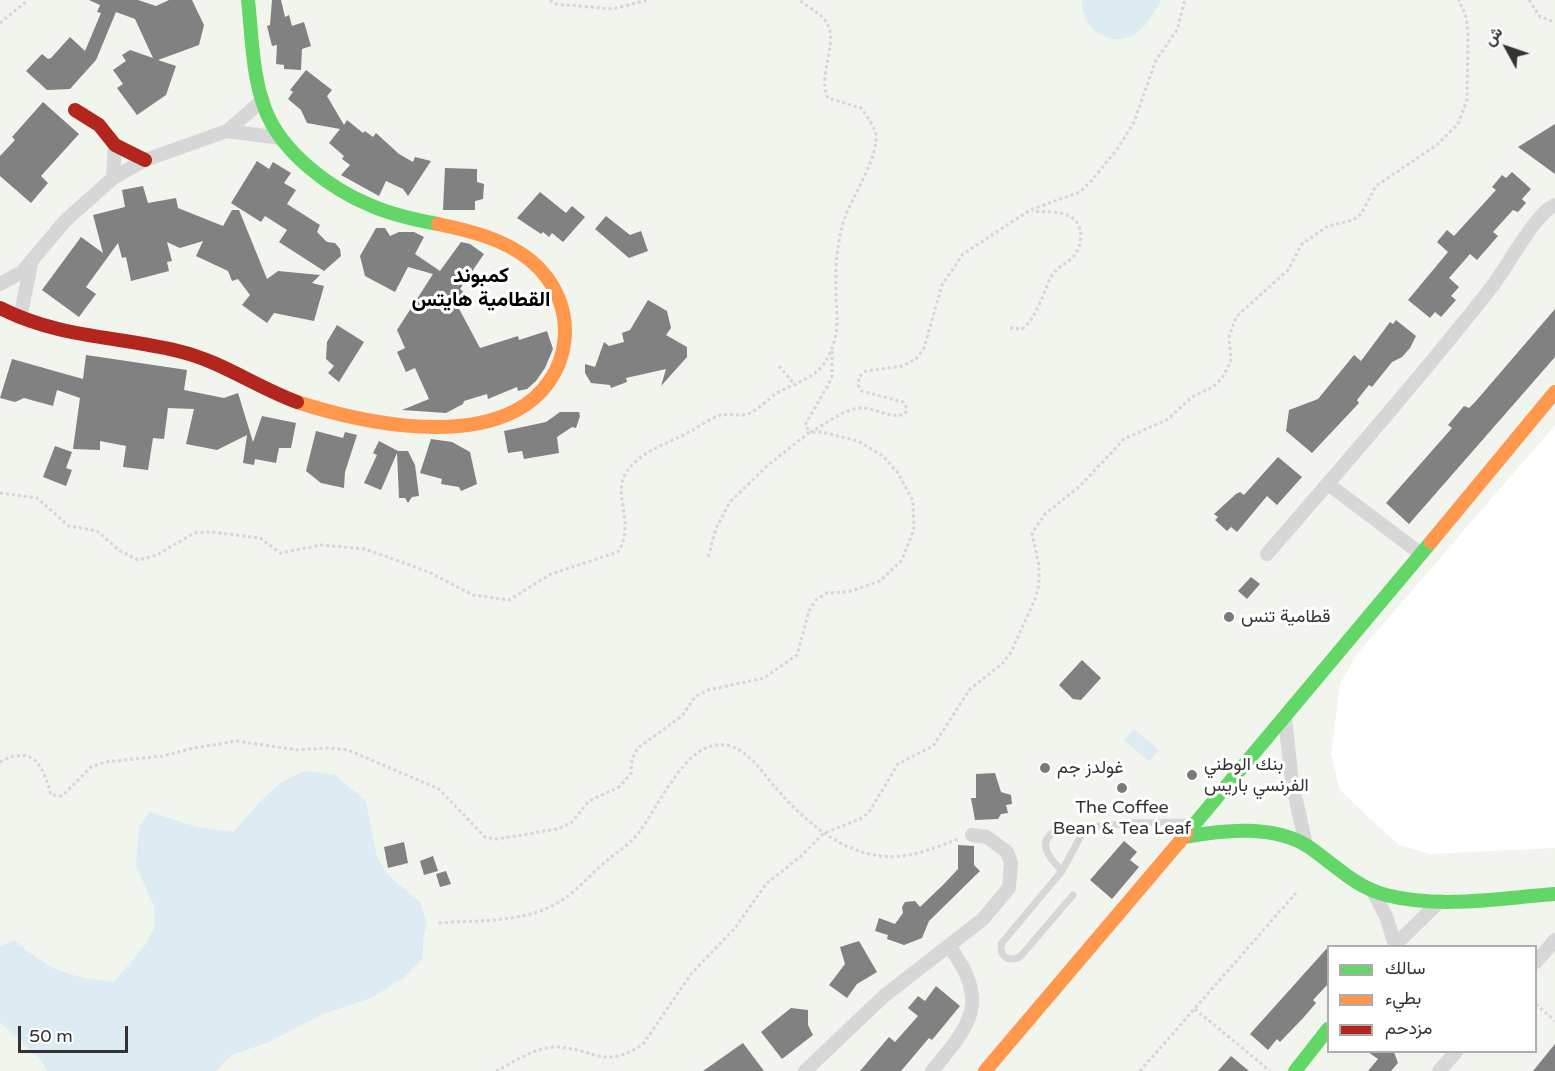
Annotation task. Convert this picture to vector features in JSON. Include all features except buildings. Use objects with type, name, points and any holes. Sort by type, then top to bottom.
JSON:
[{"type":"street","points":[[0,308],[20,318],[82,338],[179,351],[224,367],[297,402],[398,425],[430,427],[489,420],[519,409],[538,397],[553,380],[563,360],[567,338],[565,316],[558,295],[543,273],[528,257],[502,242],[485,236],[416,220],[373,207],[323,176],[281,138],[268,117],[257,80],[248,0]]},
{"type":"street","points":[[0,284],[22,272],[71,216],[113,178],[145,160],[227,131],[263,100]]},
{"type":"street","points":[[75,110],[99,125],[115,145],[145,160]]},
{"type":"street","points":[[227,131],[281,138]]},
{"type":"street","points":[[113,178],[115,145]]},
{"type":"street","points":[[1267,554],[1378,427],[1498,279],[1543,213],[1555,205]]},
{"type":"street","points":[[20,318],[32,262]]},
{"type":"street","points":[[985,1071],[1285,718],[1555,392]]},
{"type":"street","points":[[1328,484],[1421,554]]},
{"type":"street","points":[[1285,718],[1292,782],[1306,845]]},
{"type":"street","points":[[1184,837],[1225,831],[1276,836],[1306,845],[1334,868],[1372,890],[1401,898],[1440,901],[1555,894]]},
{"type":"street","points":[[805,1071],[884,996],[983,919],[1009,888],[1012,876],[1007,852],[998,843],[984,836],[972,835]]},
{"type":"street","points":[[1372,890],[1386,916],[1394,945]]},
{"type":"street","points":[[1395,945],[1440,901]]},
{"type":"street","points":[[1537,961],[1555,940]]},
{"type":"street","points":[[932,1071],[961,1035],[971,1016],[973,999],[970,981],[949,946]]},
{"type":"street","points":[[1295,1071],[1327,1031]]},
{"type":"street","points":[[1439,1071],[1455,1053]]},
{"type":"lane","points":[[1062,871],[1046,852],[1047,838],[1060,830],[1131,823],[1196,822]]},
{"type":"lane","points":[[1073,895],[1020,957],[1013,960],[1005,958],[1000,951],[1001,944],[1062,871],[1075,851],[1085,828]]},
{"type":"path","points":[[0,23],[28,0]]},
{"type":"path","points":[[550,0],[556,4],[612,9],[648,0]]},
{"type":"path","points":[[0,493],[37,498],[69,526],[97,531],[120,551],[138,560],[157,555],[194,533],[238,534],[260,538],[279,553],[321,545],[365,549],[429,572],[473,595],[509,600],[551,574],[618,552],[627,531],[621,484],[629,468],[642,456],[722,414],[736,416],[749,413],[779,392],[796,386],[825,365],[831,350],[838,326],[836,291],[839,240],[845,217],[876,146],[875,133],[861,108],[828,98],[823,88],[830,32],[825,21],[799,0]]},
{"type":"path","points":[[708,558],[716,528],[730,502],[761,471],[810,432],[848,412],[861,408],[897,417],[905,414],[907,409],[903,402],[862,391],[858,385],[859,377],[866,371],[902,366],[916,359],[924,348],[942,285],[949,272],[970,249],[1030,210],[1080,192],[1118,148],[1134,122],[1156,60],[1178,30],[1185,0]]},
{"type":"path","points":[[496,1071],[540,1049],[556,1047],[603,1059],[632,1052],[643,1044],[691,974],[735,928],[766,884],[800,857],[824,833],[860,819],[868,812],[898,764],[933,746],[970,688],[994,672],[1011,652],[1035,599],[1039,584],[1039,566],[1032,534],[1045,514],[1080,486],[1124,439],[1168,419],[1192,397],[1213,387],[1222,378],[1231,362],[1229,337],[1236,317],[1244,307],[1283,276],[1302,244],[1328,226],[1353,220],[1361,214],[1376,186],[1438,144],[1458,124],[1467,100],[1468,34],[1466,17],[1459,0]]},
{"type":"path","points":[[1529,0],[1540,17],[1555,22]]},
{"type":"path","points":[[1010,328],[1022,329],[1029,322],[1058,266],[1070,260],[1079,248],[1081,236],[1077,222],[1068,215],[1030,210]]},
{"type":"path","points":[[810,432],[805,425],[832,378],[831,350]]},
{"type":"path","points":[[779,366],[796,386]]},
{"type":"path","points":[[0,762],[13,754],[25,754],[34,759],[45,774],[51,795],[63,796],[91,767],[105,762],[163,756],[222,743],[237,741],[298,750],[348,750],[439,789],[486,837],[497,839],[557,829],[571,823],[589,801],[619,787],[631,773],[632,759],[638,748],[682,716],[696,697],[708,690],[764,678],[797,655],[809,611],[816,600],[827,593],[848,592],[880,581],[902,560],[914,529],[913,501],[898,473],[883,456],[858,441],[822,432],[810,432]]},
{"type":"path","points":[[439,923],[519,916],[557,904],[626,848],[690,760],[704,748],[718,744],[732,747],[748,757],[776,788],[840,845],[876,855],[902,856],[972,835]]},
{"type":"path","points":[[1140,1071],[1296,893]]},
{"type":"path","points":[[1537,1005],[1555,1021]]},
{"type":"path","points":[[1194,1009],[1270,1071]]},
{"type":"shaded area","points":[[0,0],[1555,0],[1555,425],[1357,654],[1340,684],[1331,754],[1340,790],[1399,845],[1430,854],[1555,848],[1555,1071],[0,1071]]},
{"type":"shaded area","points":[[1082,0],[1161,1],[1148,22],[1138,32],[1118,39],[1108,38],[1092,28],[1086,20]]},
{"type":"shaded area","points":[[1134,729],[1159,750],[1149,761],[1124,740]]},
{"type":"shaded area","points":[[306,771],[335,775],[366,801],[377,858],[389,876],[420,902],[427,922],[423,940],[423,958],[402,979],[371,998],[323,1014],[269,1042],[232,1055],[216,1071],[47,1071],[42,1061],[0,1022],[0,947],[14,940],[38,959],[60,970],[83,978],[114,982],[146,944],[155,926],[154,907],[136,865],[139,826],[150,812],[197,827],[234,832],[275,788],[294,775]]},
{"type":"traffic: fast","points":[[248,0],[257,83],[272,125],[283,140],[309,167],[356,199],[396,215],[438,224]]},
{"type":"traffic: fast","points":[[1187,833],[1431,542]]},
{"type":"traffic: fast","points":[[1184,837],[1231,831],[1280,835],[1309,847],[1365,887],[1386,895],[1407,899],[1449,902],[1555,894]]},
{"type":"traffic: fast","points":[[1295,1071],[1327,1030]]},
{"type":"traffic: slow","points":[[297,402],[349,416],[406,426],[464,425],[491,420],[515,411],[535,398],[550,381],[560,361],[564,340],[564,319],[558,298],[547,278],[530,260],[509,246],[475,233],[438,224]]},
{"type":"traffic: slow","points":[[1431,542],[1555,392]]},
{"type":"traffic: slow","points":[[985,1071],[1187,833]]},
{"type":"traffic: jam","points":[[75,110],[99,125],[115,145],[145,160]]},
{"type":"traffic: jam","points":[[0,308],[22,318],[66,331],[194,355],[297,402]]},
{"type":"place","name":"قطامية تنس","points":[[1229,617]]},
{"type":"place","name":"غولدز جم","points":[[1045,768]]},
{"type":"place","name":"بنك الوطني الفرنسي باريس","points":[[1192,775]]},
{"type":"place","name":"The Coffee Bean & Tea Leaf","points":[[1122,788]]},
{"type":"district","name":"كمبوند القطامية هايتس","points":[[481,288]]}]
